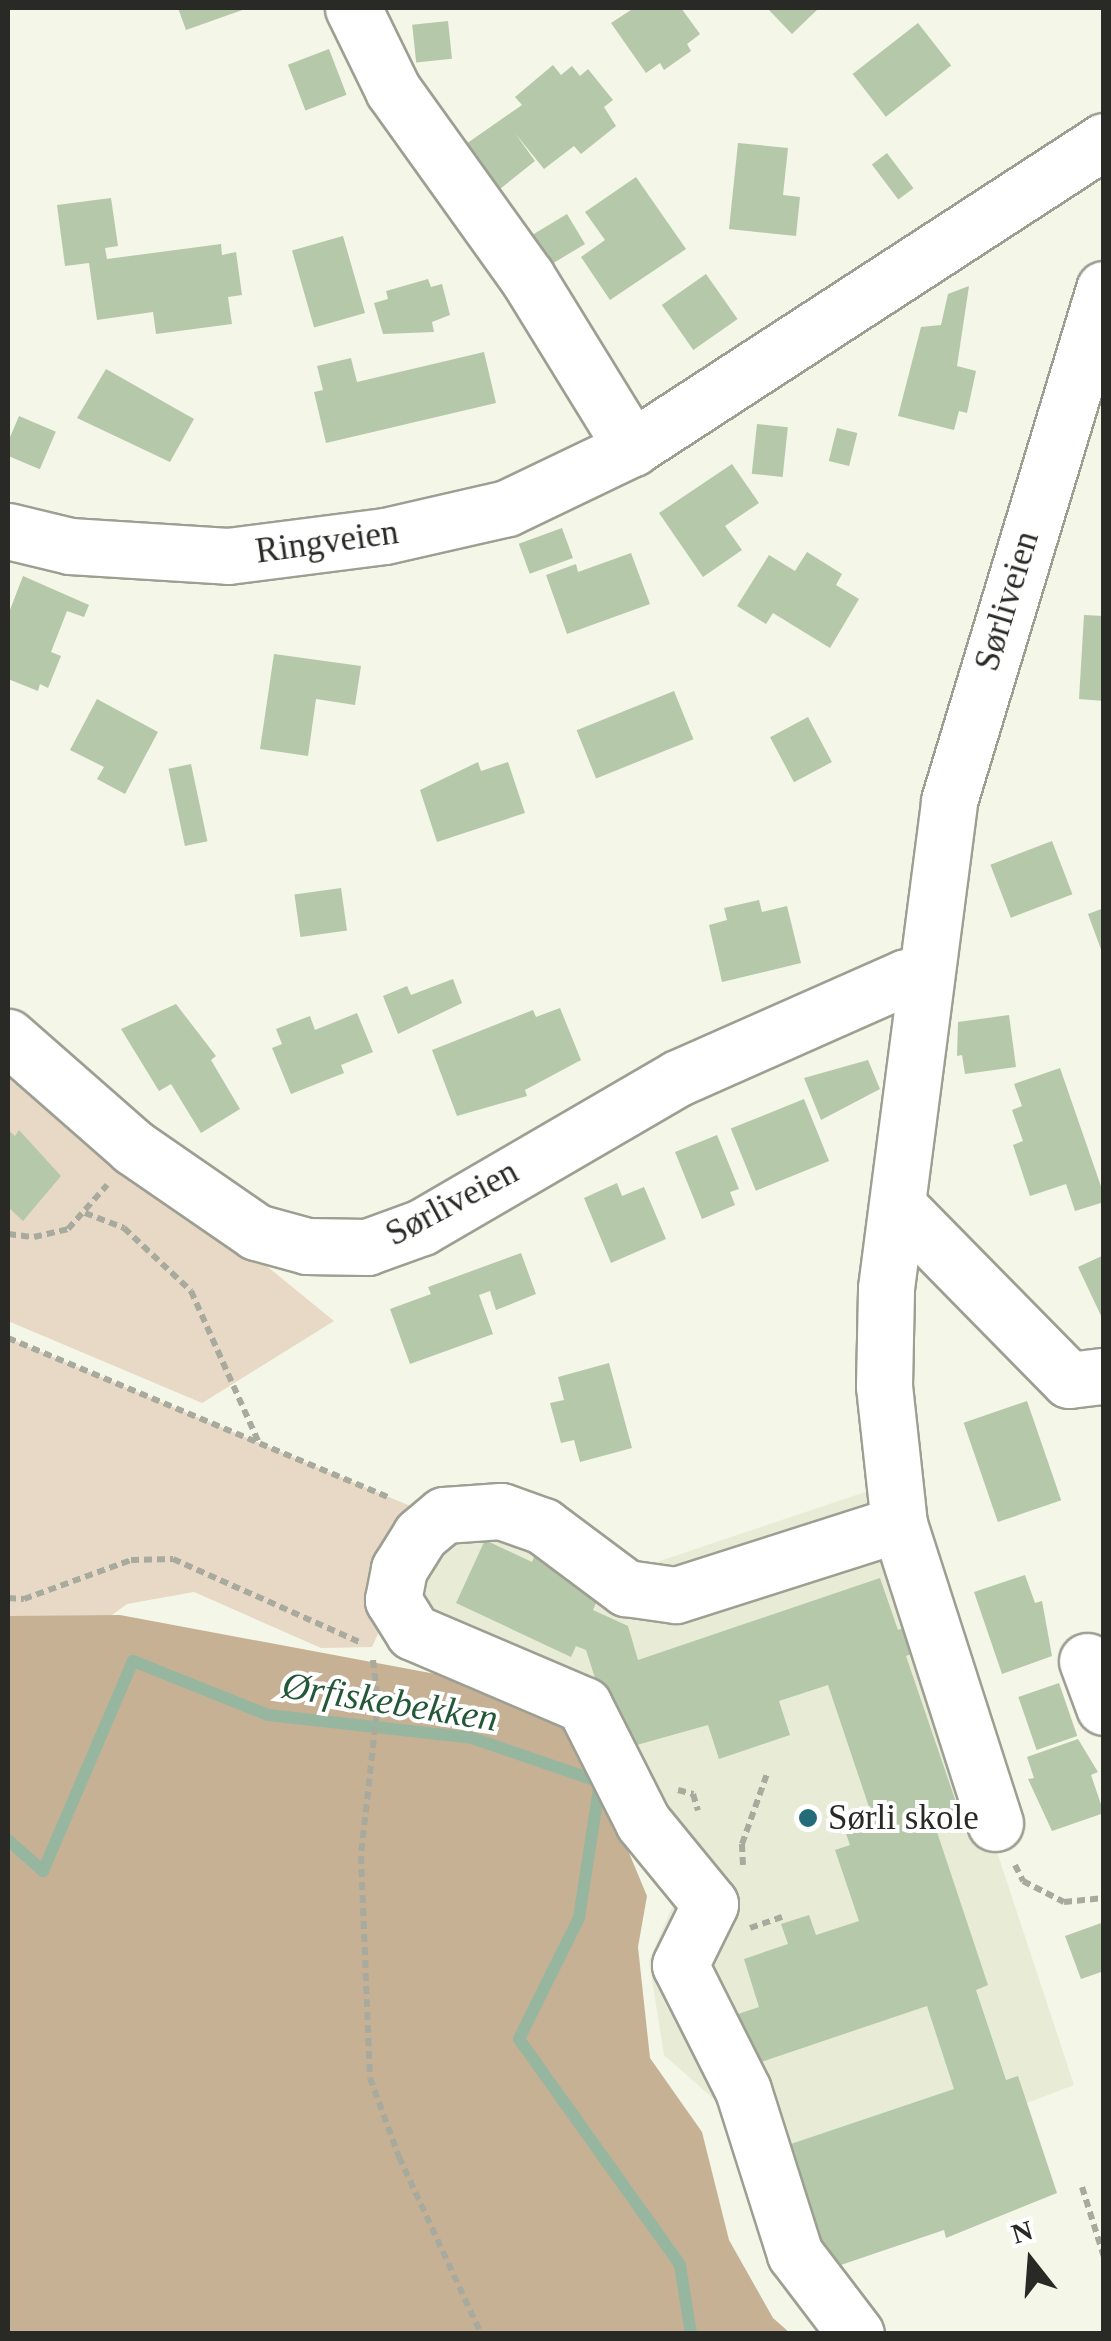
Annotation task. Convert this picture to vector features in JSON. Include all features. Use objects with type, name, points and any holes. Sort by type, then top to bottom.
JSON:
[{"type":"street","points":[[352,8],[392,90],[527,277],[632,448]]},
{"type":"street","name":"Ringveien","points":[[8,531],[70,546],[228,556],[385,536],[508,508],[632,448],[1104,141]]},
{"type":"street","name":"Sørliveien","points":[[995,1823],[899,1524],[884,1386],[886,1288],[924,978],[962,750],[1104,289]]},
{"type":"street","name":"Sørliveien","points":[[8,1037],[133,1147],[256,1232],[307,1246],[368,1247],[422,1227],[678,1078],[906,978],[924,978]]},
{"type":"street","points":[[898,1206],[1069,1380],[1104,1376]]},
{"type":"street","points":[[856,2334],[794,2254],[743,2090],[680,1965],[710,1904],[644,1822],[584,1705],[413,1632],[393,1600],[398,1569],[420,1535],[444,1515],[502,1511],[542,1526],[626,1588],[676,1595],[899,1524]]},
{"type":"path","points":[[8,1234],[34,1237],[68,1228],[85,1213],[133,1147]]},
{"type":"path","points":[[85,1213],[124,1228],[191,1291],[259,1443]]},
{"type":"path","points":[[8,1338],[444,1515]]},
{"type":"path","points":[[8,1598],[24,1599],[131,1560],[173,1559],[372,1647],[378,1700],[361,1856],[370,2078],[398,2157],[482,2334]]},
{"type":"path","points":[[995,1823],[1022,1881],[1064,1902],[1104,1898]]},
{"type":"path","points":[[760,1925],[782,1917]]},
{"type":"path","points":[[1082,2187],[1104,2257]]},
{"type":"shaded area","points":[[8,1055],[334,1321],[202,1403],[8,1321]]},
{"type":"shaded area","points":[[8,1338],[432,1515],[372,1647],[321,1648],[194,1592],[127,1604],[74,1643],[8,1619]]},
{"type":"shaded area","name":"Sørli skole","points":[[877,1488],[1074,2085],[812,2186],[664,2055],[649,1961],[673,1905],[586,1730],[383,1619],[432,1515],[557,1509],[648,1565]]},
{"type":"shaded area","points":[[120,1615],[489,1684],[582,1740],[647,1896],[638,1947],[650,2058],[702,2132],[729,2240],[773,2318],[790,2333],[8,2333],[8,1616]]},
{"type":"building","points":[[178,8],[248,8],[186,30]]},
{"type":"building","points":[[634,8],[681,8],[700,34],[687,44],[691,51],[664,70],[660,63],[646,73],[611,23]]},
{"type":"building","points":[[767,8],[819,8],[792,34]]},
{"type":"building","points":[[448,21],[452,59],[416,63],[412,25]]},
{"type":"building","points":[[918,23],[951,66],[886,117],[853,74]]},
{"type":"building","points":[[329,49],[347,95],[305,111],[288,65]]},
{"type":"building","points":[[553,65],[561,75],[572,66],[580,76],[588,69],[613,100],[604,107],[616,126],[581,154],[574,146],[544,169],[515,133],[535,161],[500,189],[466,144],[522,105],[515,97]]},
{"type":"building","points":[[738,143],[788,148],[783,195],[800,197],[796,236],[729,229]]},
{"type":"building","points":[[887,153],[913,188],[898,200],[872,164]]},
{"type":"building","points":[[636,177],[686,249],[610,300],[581,257],[605,240],[585,212]]},
{"type":"building","points":[[111,198],[118,246],[105,248],[107,259],[221,244],[222,255],[236,252],[242,295],[228,297],[232,324],[156,334],[153,312],[97,320],[89,263],[65,266],[57,205]]},
{"type":"building","points":[[567,214],[585,244],[546,267],[528,237]]},
{"type":"building","points":[[343,236],[365,313],[314,328],[292,251]]},
{"type":"building","points":[[706,274],[738,319],[693,350],[662,305]]},
{"type":"building","points":[[428,279],[431,287],[442,284],[450,315],[432,322],[434,332],[383,334],[374,303],[388,299],[386,291]]},
{"type":"building","points":[[969,286],[957,366],[976,371],[967,413],[959,411],[954,430],[898,416],[921,327],[941,325],[948,294]]},
{"type":"building","points":[[484,352],[496,403],[326,443],[314,392],[323,390],[317,366],[351,358],[357,382]]},
{"type":"building","points":[[106,369],[194,419],[170,462],[77,418]]},
{"type":"building","points":[[19,416],[56,432],[40,469],[8,456],[8,442]]},
{"type":"building","points":[[757,424],[788,427],[783,477],[752,474]]},
{"type":"building","points":[[837,428],[857,433],[849,466],[829,461]]},
{"type":"building","points":[[732,464],[759,503],[725,526],[742,550],[703,577],[659,513]]},
{"type":"building","points":[[562,528],[573,558],[530,574],[519,544]]},
{"type":"building","points":[[807,552],[842,574],[836,585],[859,599],[830,648],[773,613],[766,624],[737,606],[769,555],[795,571]]},
{"type":"building","points":[[631,553],[650,604],[567,634],[546,575],[576,564],[578,572]]},
{"type":"building","points":[[23,576],[89,605],[84,617],[67,611],[51,652],[61,656],[48,688],[40,684],[38,691],[8,679],[8,615]]},
{"type":"building","points":[[1084,615],[1104,616],[1104,701],[1079,699]]},
{"type":"building","points":[[274,654],[361,666],[355,705],[316,699],[308,756],[260,749]]},
{"type":"building","points":[[674,691],[693,739],[596,779],[577,730]]},
{"type":"building","points":[[97,699],[158,732],[125,794],[97,779],[104,767],[70,750]]},
{"type":"building","points":[[808,717],[832,762],[794,782],[770,737]]},
{"type":"building","points":[[478,762],[481,771],[508,762],[525,813],[437,842],[420,790]]},
{"type":"building","points":[[191,764],[207,841],[185,846],[169,769]]},
{"type":"building","points":[[1052,841],[1072,894],[1011,918],[990,865]]},
{"type":"building","points":[[341,888],[347,931],[300,937],[294,895]]},
{"type":"building","points":[[759,900],[762,912],[787,906],[801,963],[722,982],[709,925],[727,920],[724,908]]},
{"type":"building","points":[[1104,908],[1104,954],[1103,955],[1088,914]]},
{"type":"building","points":[[453,979],[462,1003],[398,1034],[383,996],[407,986],[411,995]]},
{"type":"building","points":[[176,1004],[216,1056],[211,1060],[240,1109],[201,1133],[171,1084],[159,1091],[121,1029]]},
{"type":"building","points":[[560,1008],[581,1060],[525,1090],[527,1096],[457,1116],[432,1050],[533,1010],[536,1017]]},
{"type":"building","points":[[357,1013],[373,1052],[341,1065],[344,1073],[291,1094],[272,1048],[282,1044],[276,1029],[310,1016],[315,1030]]},
{"type":"building","points":[[1009,1015],[1016,1067],[965,1074],[962,1055],[957,1056],[958,1022]]},
{"type":"building","points":[[868,1060],[880,1089],[821,1120],[804,1078]]},
{"type":"building","points":[[1060,1068],[1104,1195],[1104,1202],[1075,1211],[1066,1184],[1030,1196],[1013,1145],[1023,1141],[1012,1110],[1022,1106],[1014,1084]]},
{"type":"building","points":[[804,1099],[829,1161],[756,1191],[731,1129]]},
{"type":"building","points":[[8,1130],[15,1136],[19,1130],[61,1176],[23,1221],[8,1207]]},
{"type":"building","points":[[717,1135],[739,1189],[730,1192],[735,1205],[702,1219],[675,1152]]},
{"type":"building","points":[[617,1183],[622,1196],[644,1187],[666,1239],[611,1263],[584,1198]]},
{"type":"building","points":[[521,1253],[536,1294],[496,1310],[490,1291],[479,1295],[493,1334],[410,1364],[390,1309],[431,1294],[428,1287]]},
{"type":"building","points":[[1104,1255],[1104,1322],[1078,1267]]},
{"type":"building","points":[[609,1363],[632,1448],[580,1462],[574,1440],[561,1443],[550,1403],[564,1400],[558,1377]]},
{"type":"building","points":[[1027,1401],[1061,1500],[998,1522],[964,1423]]},
{"type":"building","points":[[485,1540],[532,1562],[537,1549],[560,1561],[555,1572],[600,1594],[593,1610],[628,1626],[638,1660],[880,1578],[898,1630],[911,1626],[920,1651],[906,1656],[959,1811],[933,1820],[988,1985],[976,1990],[1006,2080],[1018,2076],[1057,2193],[946,2238],[944,2230],[823,2271],[773,2150],[954,2089],[927,2006],[752,2065],[735,2015],[759,2007],[744,1959],[788,1944],[781,1924],[809,1915],[816,1935],[859,1921],[835,1850],[850,1845],[840,1817],[869,1807],[828,1685],[779,1701],[790,1735],[719,1759],[708,1725],[619,1750],[588,1681],[595,1678],[586,1650],[576,1646],[571,1657],[456,1603]]},
{"type":"building","points":[[1025,1575],[1035,1603],[1042,1601],[1052,1656],[1002,1674],[974,1592]]},
{"type":"building","points":[[1059,1683],[1077,1736],[1037,1750],[1018,1697]]},
{"type":"building","points":[[1078,1739],[1098,1772],[1091,1775],[1104,1813],[1052,1831],[1028,1779],[1034,1778],[1027,1757]]},
{"type":"building","points":[[1104,1922],[1104,1971],[1081,1979],[1065,1936]]},
{"type":"waterway","name":"Ørfiskebekken","points":[[8,1840],[43,1871],[133,1661],[268,1715],[472,1738],[600,1782],[579,1918],[519,2039],[680,2265],[691,2334]]},
{"type":"place","name":"Sørli skole","points":[[808,1818]]}]
